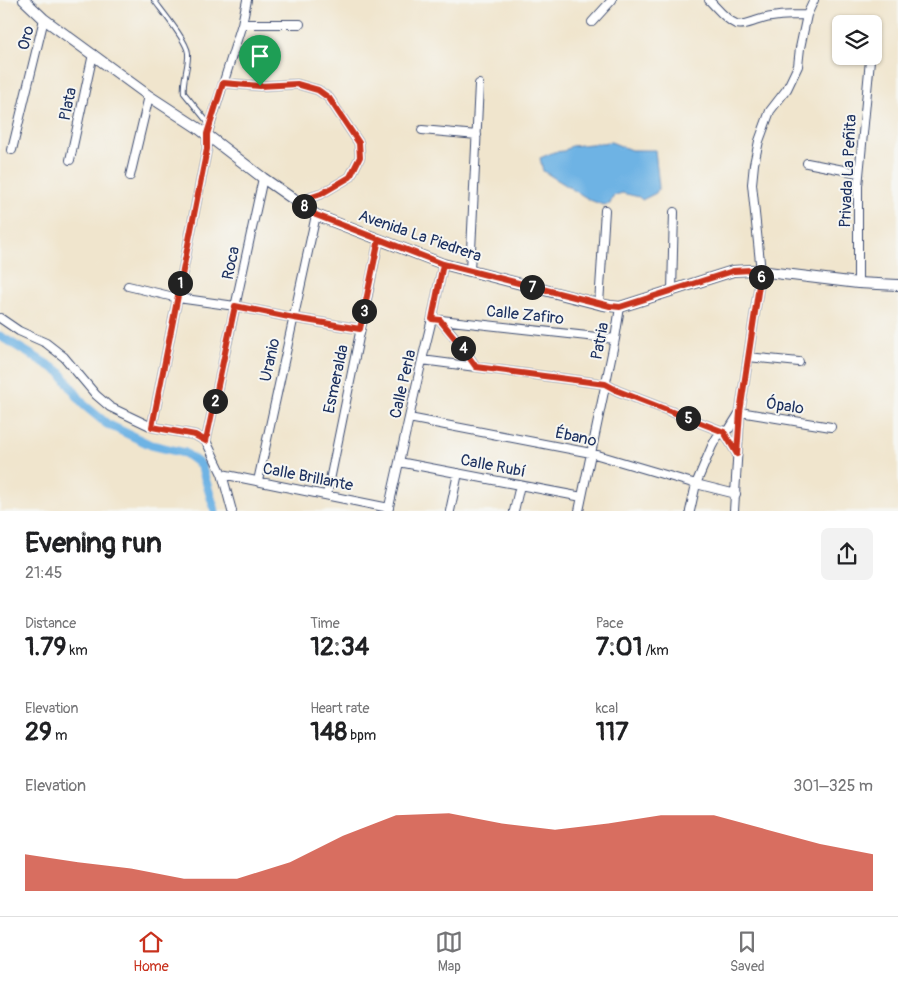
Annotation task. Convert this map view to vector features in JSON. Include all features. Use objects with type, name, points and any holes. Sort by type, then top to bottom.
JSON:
[{"type":"street","name":"Avenida La Piedrera","points":[[24,0],[44,19],[149,96],[209,130],[263,178],[316,215],[443,264],[599,304],[620,307],[733,271],[751,270],[858,284],[898,285]]},
{"type":"street","points":[[152,427],[207,149],[209,130],[242,24],[247,0]]},
{"type":"street","points":[[592,22],[612,0]]},
{"type":"street","points":[[709,0],[720,12],[738,24],[776,15],[807,15]]},
{"type":"street","points":[[734,511],[740,412],[761,272],[752,184],[754,164],[759,141],[770,111],[788,89],[798,66],[807,15],[814,0]]},
{"type":"street","name":"Oro","points":[[12,150],[44,19]]},
{"type":"street","points":[[242,24],[300,24]]},
{"type":"street","name":"Plata","points":[[70,160],[92,54]]},
{"type":"street","name":"Privada La Peñita","points":[[858,284],[858,186],[870,65]]},
{"type":"street","points":[[223,83],[260,86],[297,84],[318,90],[329,98],[359,143],[360,157],[350,177],[321,194],[297,202]]},
{"type":"street","points":[[470,271],[479,84]]},
{"type":"street","points":[[130,176],[149,96]]},
{"type":"street","points":[[422,130],[477,135]]},
{"type":"street","points":[[807,163],[859,173]]},
{"type":"street","name":"Roca","points":[[206,441],[263,178]]},
{"type":"street","points":[[599,304],[605,210]]},
{"type":"street","points":[[672,291],[674,212]]},
{"type":"street","name":"Uranio","points":[[258,482],[316,215]]},
{"type":"street","name":"Esmeralda","points":[[326,495],[379,239]]},
{"type":"street","name":"Calle Perla","points":[[389,509],[422,360],[436,319],[443,264]]},
{"type":"street","points":[[128,286],[178,298],[235,306],[360,329]]},
{"type":"street","name":"Patria","points":[[581,510],[620,307]]},
{"type":"street","points":[[0,318],[64,356],[96,395],[110,407],[152,427],[195,435],[206,441],[222,474],[232,511]]},
{"type":"street","points":[[436,319],[458,342],[476,367]]},
{"type":"street","name":"Calle Zafiro","points":[[436,319],[614,339]]},
{"type":"street","points":[[748,358],[799,362]]},
{"type":"street","points":[[422,360],[605,384],[618,391],[724,432],[737,454]]},
{"type":"street","points":[[690,511],[696,484],[714,440],[730,428],[740,412]]},
{"type":"street","name":"Ópalo","points":[[740,412],[831,427]]},
{"type":"street","name":"Ébano","points":[[409,418],[591,453],[736,494]]},
{"type":"street","name":"Calle Rubí","points":[[399,462],[582,497]]},
{"type":"street","points":[[450,511],[458,473]]},
{"type":"street","name":"Calle Brillante","points":[[222,474],[389,509]]},
{"type":"street","points":[[514,511],[520,485]]},
{"type":"lane","points":[[154,0],[185,44],[188,53],[183,87],[184,93],[209,130]]},
{"type":"water","points":[[611,142],[631,150],[655,150],[659,187],[656,193],[642,200],[639,197],[622,193],[613,196],[610,204],[603,205],[590,200],[543,171],[540,158],[554,152],[564,151],[571,146]]},
{"type":"waterway","points":[[0,336],[60,372],[84,405],[107,424],[151,445],[185,453],[201,465],[215,511]]},
{"type":"route","points":[[260,86],[223,83],[207,134],[207,149],[152,427],[195,435],[206,441],[235,306],[360,329],[379,239],[443,264],[432,319],[440,320],[476,367],[605,384],[618,391],[724,432],[737,454],[740,412],[761,272],[751,270],[733,271],[620,307],[443,264],[409,251],[379,239],[316,215],[297,202],[321,194],[350,177],[360,157],[359,143],[329,98],[318,90],[297,84],[260,86]]}]
